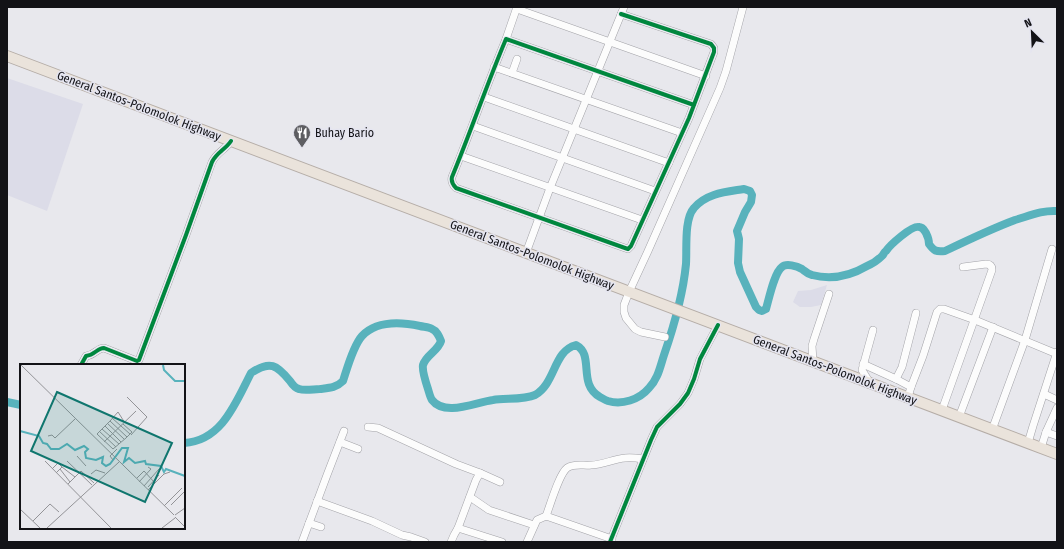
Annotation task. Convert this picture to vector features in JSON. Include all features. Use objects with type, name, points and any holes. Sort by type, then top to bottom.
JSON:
[{"type":"highway","name":"General Santos-Polomolok Highway","points":[[7,56],[1057,454]]},
{"type":"street","points":[[665,337],[641,332],[635,329],[626,318],[624,305],[717,95],[726,71],[743,7]]},
{"type":"street","points":[[526,253],[539,220],[551,188],[588,100],[611,42],[624,11],[711,44],[714,52],[706,76],[682,133],[631,246],[628,249],[539,220],[456,188],[452,183],[452,177],[473,126],[517,8],[611,42],[706,76]]},
{"type":"street","points":[[506,39],[694,105]]},
{"type":"street","points":[[512,73],[517,59]]},
{"type":"street","points":[[494,67],[682,133]]},
{"type":"street","points":[[484,97],[669,162]]},
{"type":"street","points":[[473,126],[655,191]]},
{"type":"street","points":[[82,364],[86,356],[91,356],[102,348],[137,361],[139,360],[212,162],[217,154],[231,141]]},
{"type":"street","points":[[461,156],[642,220]]},
{"type":"street","points":[[992,430],[1024,340],[1052,249]]},
{"type":"street","points":[[942,410],[975,320],[992,268],[989,264],[963,266]]},
{"type":"street","points":[[813,361],[812,346],[829,294]]},
{"type":"street","points":[[908,397],[938,310],[944,309],[975,320],[1057,354],[1028,443]]},
{"type":"street","points":[[896,379],[902,367],[916,312]]},
{"type":"street","points":[[527,542],[537,520],[546,516],[611,540],[651,440],[658,427],[680,404],[688,393],[700,358],[718,325]]},
{"type":"street","points":[[959,417],[993,327]]},
{"type":"street","points":[[870,382],[862,370],[872,330]]},
{"type":"street","points":[[863,364],[911,387]]},
{"type":"street","points":[[1044,394],[1057,400]]},
{"type":"street","points":[[1041,448],[1046,432],[1057,408]]},
{"type":"street","points":[[368,427],[378,428],[456,464],[500,482]]},
{"type":"street","points":[[302,542],[344,431]]},
{"type":"street","points":[[1046,432],[1057,436]]},
{"type":"street","points":[[340,442],[358,449]]},
{"type":"street","points":[[546,516],[561,477],[568,467],[576,465],[592,466],[627,457],[643,459]]},
{"type":"street","points":[[467,468],[476,480]]},
{"type":"street","points":[[451,542],[480,473]]},
{"type":"street","points":[[470,497],[489,510],[534,525]]},
{"type":"street","points":[[317,501],[372,521],[397,533],[425,542]]},
{"type":"street","points":[[309,523],[321,527]]},
{"type":"street","points":[[458,528],[502,542]]},
{"type":"shaded area","points":[[7,78],[83,104],[47,211],[7,195]]},
{"type":"shaded area","points":[[827,285],[821,305],[800,307],[793,302],[798,291],[811,290]]},
{"type":"waterway","points":[[185,443],[197,441],[218,428],[240,396],[251,373],[258,369],[273,366],[281,371],[296,388],[301,390],[332,387],[343,381],[353,351],[362,336],[368,331],[381,325],[397,323],[428,327],[438,334],[441,341],[423,365],[425,380],[431,399],[438,405],[453,408],[493,400],[531,397],[542,390],[558,360],[568,348],[576,345],[582,350],[585,356],[589,385],[600,397],[608,401],[624,402],[640,396],[657,377],[678,310],[685,276],[687,226],[691,213],[694,208],[705,199],[724,192],[744,189],[750,191],[752,195],[751,202],[737,231],[739,239],[738,263],[740,272],[756,307],[762,311],[766,309],[774,280],[779,270],[784,266],[795,266],[809,274],[819,276],[833,277],[847,275],[875,262],[896,240],[916,227],[923,229],[928,237],[929,244],[934,250],[945,251],[1015,220],[1041,212],[1057,211]]},
{"type":"waterway","points":[[7,402],[20,405]]},
{"type":"cycle path","points":[[621,14],[711,44],[714,48],[714,52],[689,118],[631,246],[628,249],[625,248],[455,187],[452,182],[452,177],[506,39],[694,105]]},
{"type":"cycle path","points":[[82,364],[86,356],[104,348],[137,361],[139,360],[212,162],[231,141]]},
{"type":"cycle path","points":[[610,542],[657,427],[680,404],[688,393],[700,359],[718,325]]},
{"type":"place","name":"Buhay Bario","points":[[302,148]]}]
